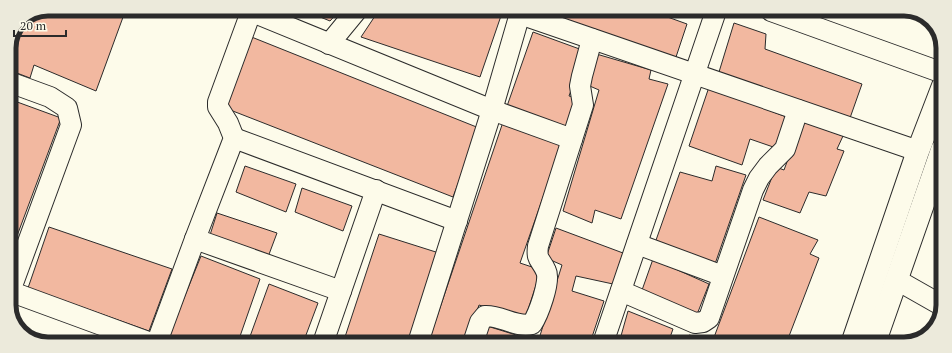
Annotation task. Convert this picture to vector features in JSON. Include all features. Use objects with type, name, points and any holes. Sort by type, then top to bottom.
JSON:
[{"type":"main road","points":[[854,337],[918,151],[936,104]]},
{"type":"main road","points":[[877,337],[936,167]]},
{"type":"street","points":[[159,337],[234,138],[228,123],[218,107],[218,102],[246,16]]},
{"type":"street","points":[[262,16],[492,110],[572,139]]},
{"type":"street","points":[[329,44],[352,16]]},
{"type":"street","points":[[420,337],[492,110],[520,16]]},
{"type":"street","points":[[532,16],[592,39],[918,151]]},
{"type":"street","points":[[605,337],[714,16]]},
{"type":"street","points":[[785,16],[936,70]]},
{"type":"street","points":[[475,337],[480,322],[485,316],[493,316],[525,326],[532,324],[537,317],[548,279],[537,254],[538,246],[583,105],[580,86],[592,39]]},
{"type":"street","points":[[16,85],[50,97],[67,108],[71,125],[16,273]]},
{"type":"street","points":[[621,291],[695,323],[703,322],[709,318],[753,190],[759,178],[768,166],[784,149],[798,110]]},
{"type":"street","points":[[234,138],[457,221]]},
{"type":"street","points":[[325,337],[376,190]]},
{"type":"street","points":[[195,239],[341,291]]},
{"type":"street","points":[[637,244],[723,276]]},
{"type":"street","points":[[897,280],[936,302]]},
{"type":"street","points":[[16,295],[134,337]]},
{"type":"building","points":[[48,16],[123,16],[96,91],[34,65],[30,78],[16,73],[16,48],[18,36],[21,30],[30,21],[36,18]]},
{"type":"building","points":[[318,16],[335,16],[330,21]]},
{"type":"building","points":[[375,16],[501,16],[480,77],[361,37]]},
{"type":"building","points":[[555,16],[665,16],[687,24],[675,60]]},
{"type":"building","points":[[734,23],[766,34],[765,49],[862,84],[850,118],[719,72]]},
{"type":"building","points":[[533,32],[585,51],[569,96],[578,98],[566,132],[506,109]]},
{"type":"building","points":[[249,36],[479,128],[453,197],[220,106]]},
{"type":"building","points":[[593,53],[651,70],[649,79],[668,84],[621,219],[595,210],[592,223],[563,211],[599,90],[585,84]]},
{"type":"building","points":[[709,87],[789,118],[779,149],[750,139],[742,165],[689,146]]},
{"type":"building","points":[[16,102],[61,118],[16,239]]},
{"type":"building","points":[[802,121],[843,136],[837,149],[844,151],[826,196],[809,192],[800,213],[763,200],[776,167],[784,170]]},
{"type":"building","points":[[503,122],[562,143],[520,263],[541,270],[525,319],[479,305],[468,337],[430,337]]},
{"type":"building","points":[[245,166],[296,184],[286,212],[236,192]]},
{"type":"building","points":[[716,166],[746,175],[715,264],[655,243],[680,172],[712,181]]},
{"type":"building","points":[[302,188],[352,206],[343,231],[295,212]]},
{"type":"building","points":[[217,213],[277,233],[268,257],[210,235]]},
{"type":"building","points":[[759,217],[818,240],[810,254],[819,258],[789,337],[714,337]]},
{"type":"building","points":[[49,227],[172,269],[149,331],[28,288]]},
{"type":"building","points":[[556,228],[623,253],[613,284],[576,276],[572,291],[604,301],[592,337],[540,337],[562,265],[546,258]]},
{"type":"building","points":[[379,234],[439,253],[412,337],[345,337]]},
{"type":"building","points":[[201,256],[260,279],[240,337],[168,337]]},
{"type":"building","points":[[653,259],[709,284],[696,317],[641,293]]},
{"type":"building","points":[[269,284],[318,303],[305,337],[250,337]]},
{"type":"building","points":[[628,311],[673,329],[670,337],[621,337]]},
{"type":"building","points":[[487,326],[523,337],[484,337]]},
{"type":"building","points":[[689,335],[699,337],[688,337]]}]
